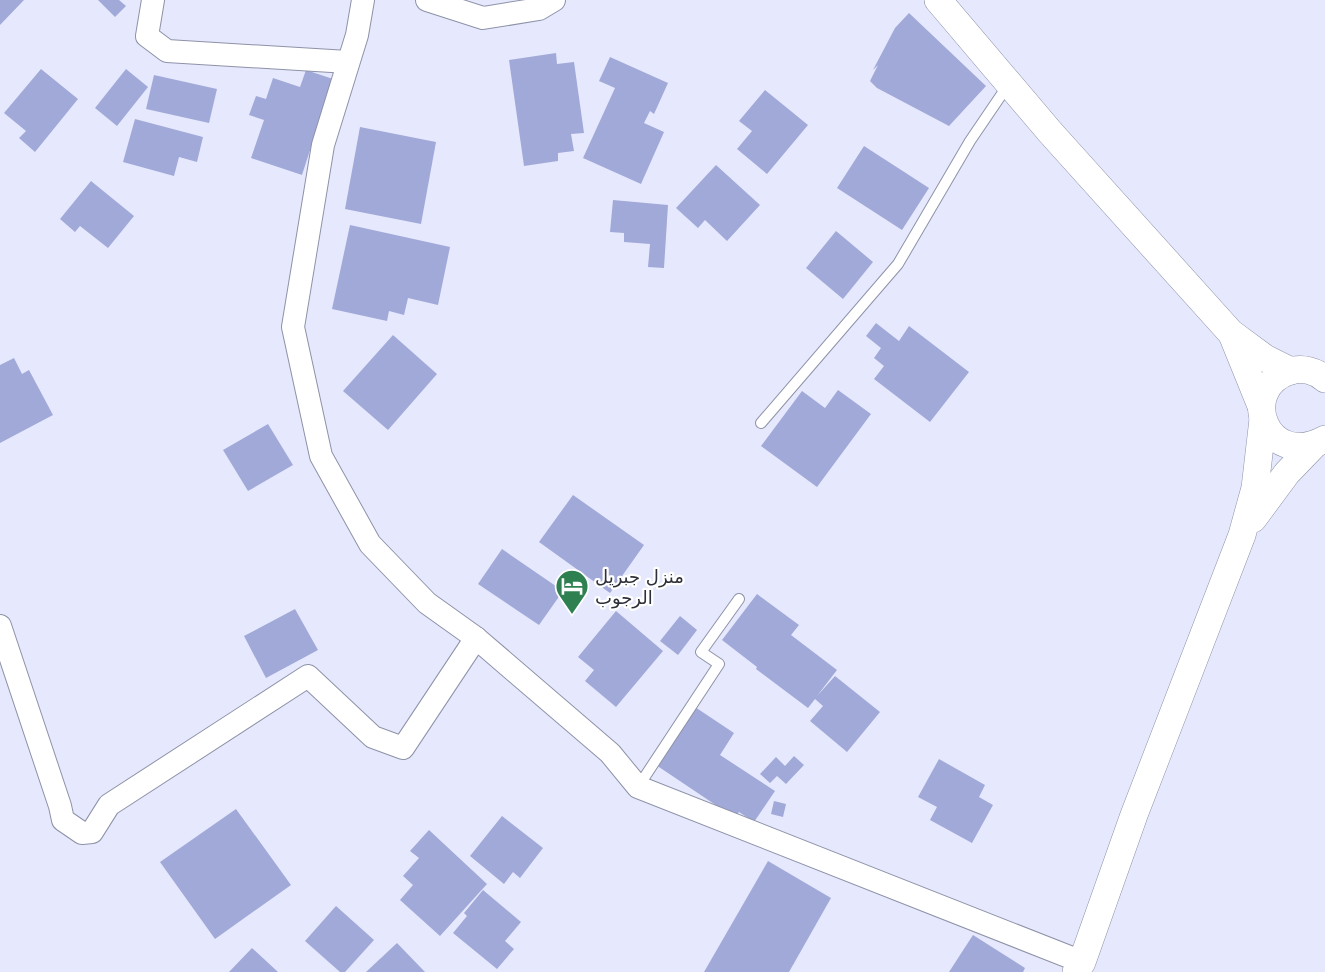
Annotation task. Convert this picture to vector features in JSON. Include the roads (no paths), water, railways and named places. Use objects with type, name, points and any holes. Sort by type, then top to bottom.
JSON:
[{"type":"street","points":[[153,0],[147,36],[167,51],[348,62]]},
{"type":"street","points":[[363,0],[357,35],[323,145],[293,327],[321,456],[370,544],[427,603],[476,638],[610,753],[638,787],[1079,967],[1134,815],[1242,535],[1255,488],[1264,394],[1270,384],[1280,376],[1325,359]]},
{"type":"street","points":[[427,0],[483,18],[539,9],[554,0]]},
{"type":"street","points":[[938,0],[1231,333],[1265,358],[1294,370],[1310,371],[1325,379]]},
{"type":"street","points":[[1231,333],[1244,361],[1268,430],[1277,440],[1289,446],[1301,447],[1320,442]]},
{"type":"street","points":[[1242,535],[1287,473],[1320,442]]},
{"type":"street","points":[[0,626],[63,820],[82,833],[92,832],[109,805],[308,676],[373,737],[403,748],[476,638]]},
{"type":"lane","points":[[761,423],[898,264],[970,141],[1010,84]]},
{"type":"lane","points":[[638,787],[719,664],[701,652],[739,599]]},
{"type":"place","name":"منزل جبريل الرجوب","points":[[572,615]]}]
